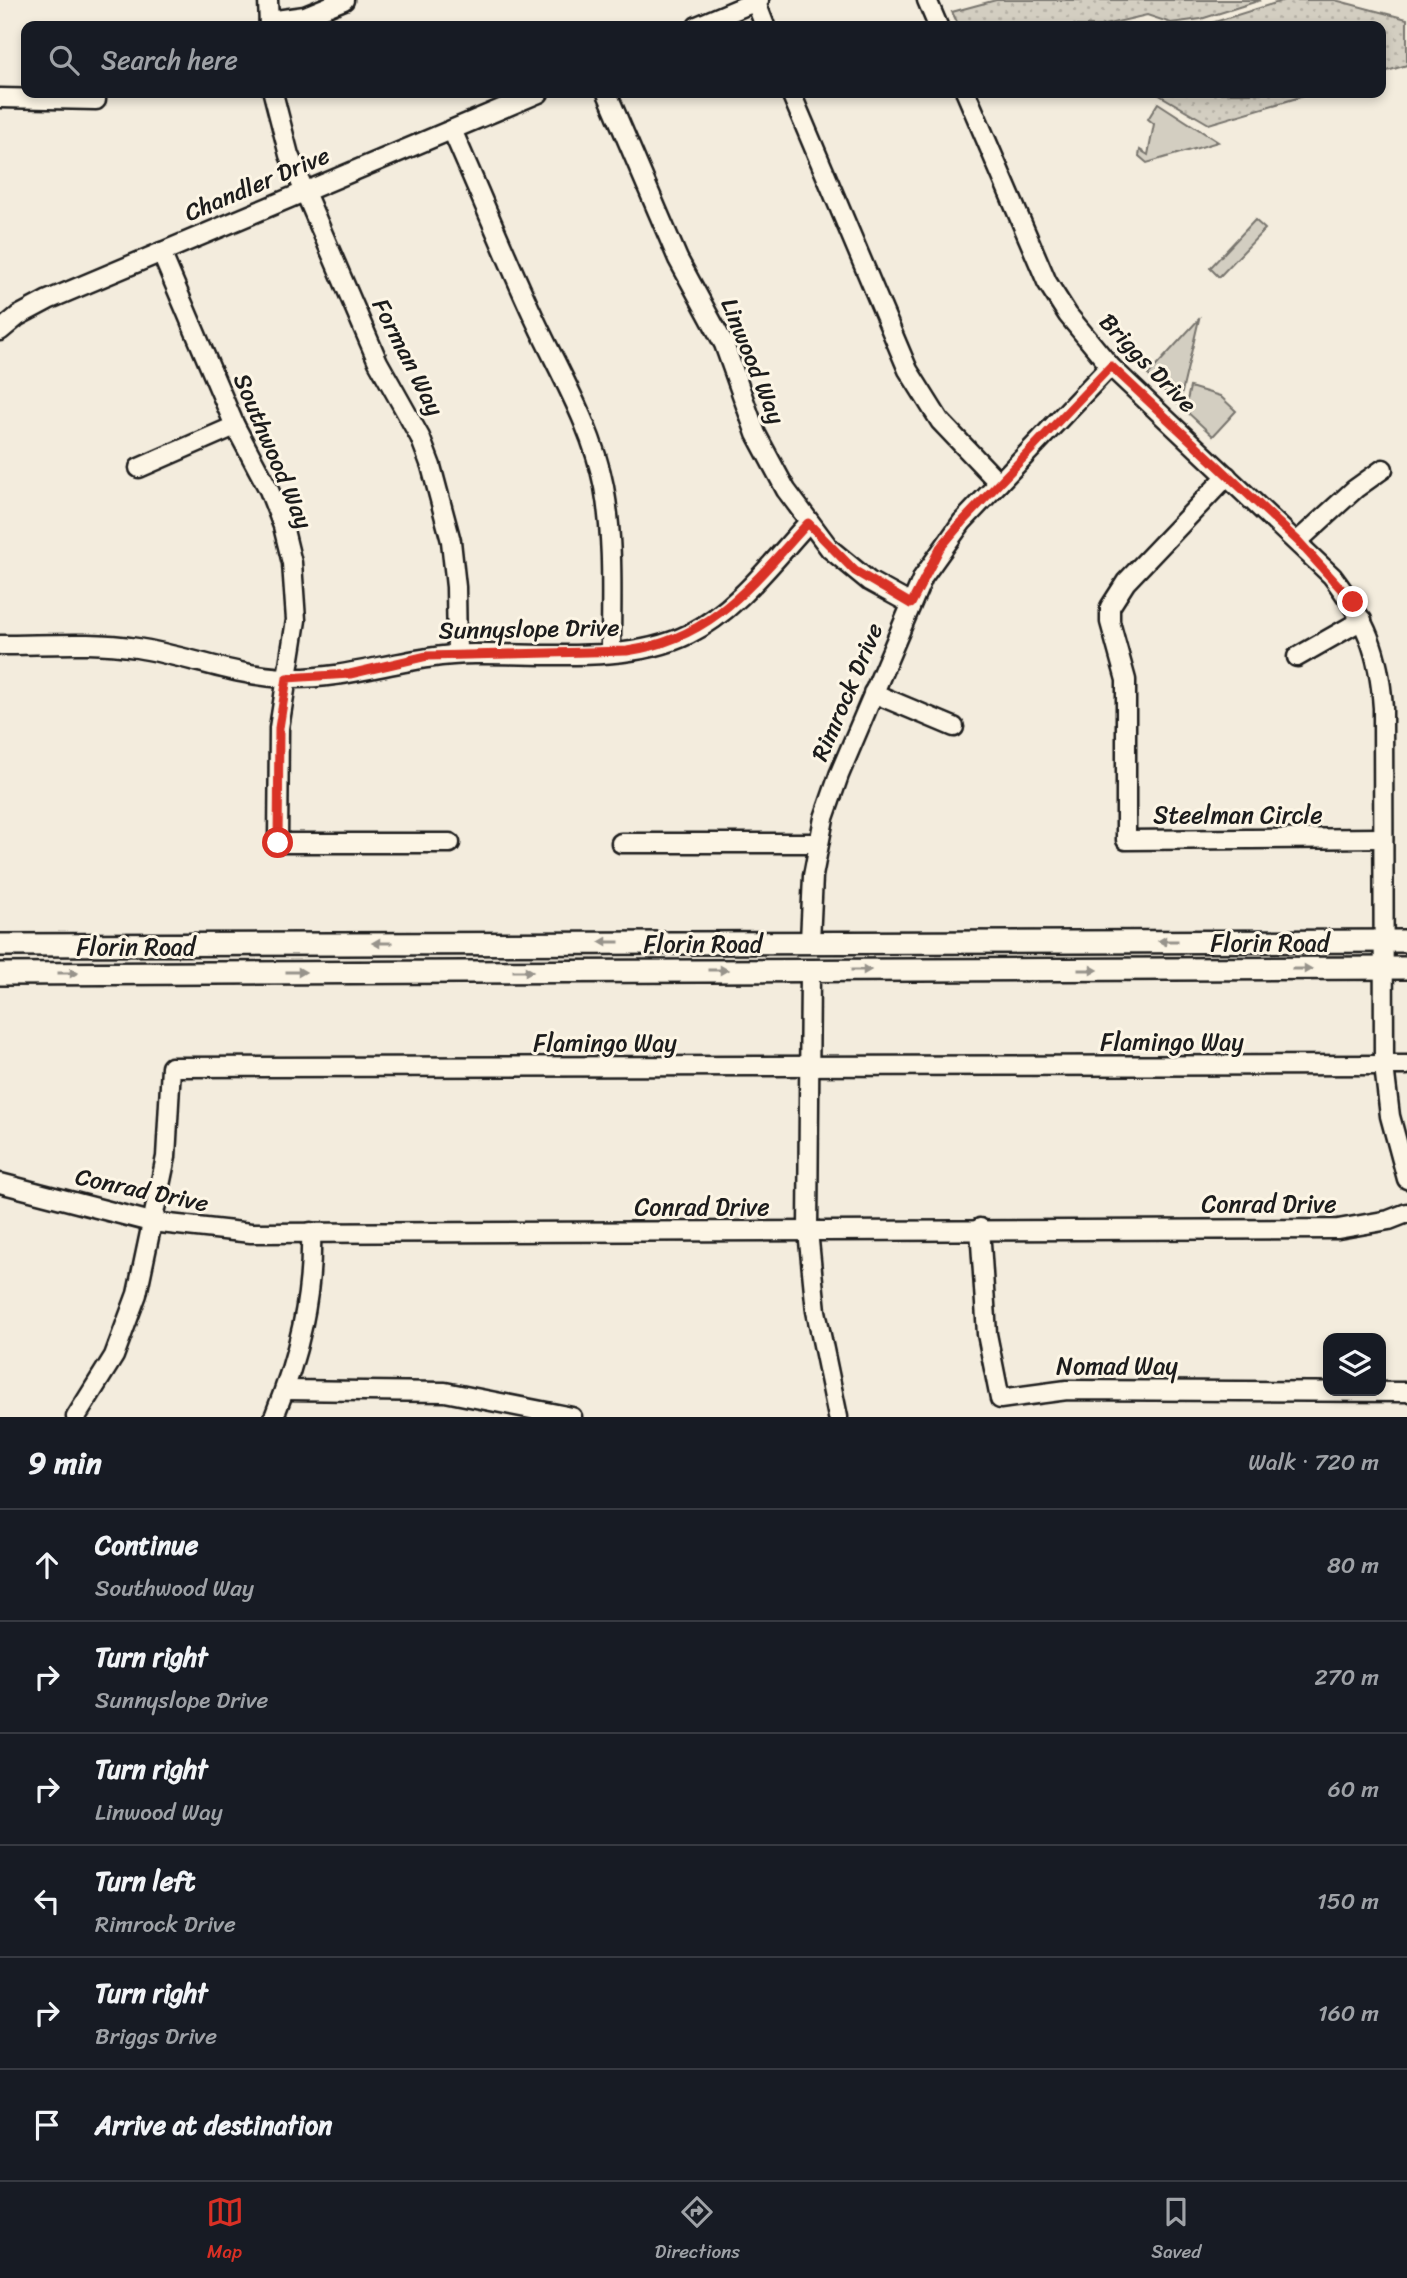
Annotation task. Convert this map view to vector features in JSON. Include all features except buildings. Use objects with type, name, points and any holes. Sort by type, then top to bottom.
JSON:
[{"type":"main road","name":"Florin Road","points":[[5,949],[810,941],[1407,941]]},
{"type":"main road","points":[[768,970],[810,941]]},
{"type":"main road","points":[[810,971],[849,941]]},
{"type":"main road","name":"Florin Road","points":[[0,974],[1407,968]]},
{"type":"street","points":[[268,0],[269,21]]},
{"type":"street","points":[[279,21],[305,16],[344,0]]},
{"type":"street","points":[[927,0],[936,21]]},
{"type":"street","points":[[710,21],[757,1],[763,21]]},
{"type":"street","points":[[0,98],[96,100]]},
{"type":"street","name":"Forman Way","points":[[274,98],[279,124],[305,190],[378,362],[420,437],[431,466],[451,541],[457,654]]},
{"type":"street","name":"Chandler Drive","points":[[1,329],[48,300],[528,98]]},
{"type":"street","name":"Linwood Way","points":[[609,98],[678,259],[724,344],[756,434],[786,490],[808,523],[855,571],[911,604]]},
{"type":"street","points":[[793,98],[908,370],[940,421],[999,483]]},
{"type":"street","name":"Briggs Drive","points":[[968,98],[1047,282],[1068,314],[1111,366],[1332,576],[1353,602],[1363,620],[1381,683],[1384,1066],[1391,1116],[1407,1179]]},
{"type":"street","points":[[452,130],[535,322],[579,408],[593,447],[604,487],[611,548],[611,652]]},
{"type":"street","name":"Southwood Way","points":[[161,252],[235,426],[269,490],[283,526],[292,563],[296,620],[279,728],[278,843],[450,843]]},
{"type":"street","name":"Rimrock Drive","points":[[810,941],[818,843],[839,775],[911,604],[940,548],[1111,366]]},
{"type":"street","points":[[139,468],[235,426]]},
{"type":"street","points":[[1298,541],[1355,489],[1383,469]]},
{"type":"street","name":"Steelman Circle","points":[[1227,476],[1126,582],[1110,607],[1110,622],[1126,680],[1126,840],[1383,838]]},
{"type":"street","name":"Sunnyslope Drive","points":[[0,645],[96,645],[137,648],[229,671],[287,678],[350,674],[412,658],[457,654],[611,652],[658,646],[701,627],[738,598],[808,523]]},
{"type":"street","points":[[1297,657],[1363,620]]},
{"type":"street","points":[[873,693],[954,727]]},
{"type":"street","points":[[621,843],[818,843]]},
{"type":"street","points":[[810,971],[808,1231],[816,1311],[838,1417]]},
{"type":"street","name":"Flamingo Way","points":[[76,1417],[114,1356],[128,1325],[166,1157],[171,1067],[1407,1065]]},
{"type":"street","name":"Conrad Drive","points":[[0,1183],[151,1222],[228,1231],[311,1233],[980,1228],[1338,1229],[1389,1220],[1407,1213]]},
{"type":"street","name":"Nomad Way","points":[[980,1228],[987,1334],[1000,1399],[1067,1390],[1407,1392]]},
{"type":"street","points":[[274,1417],[285,1390],[305,1318],[312,1270],[311,1233]]},
{"type":"street","points":[[285,1390],[445,1392],[572,1417]]},
{"type":"shaded area","points":[[996,0],[1261,0],[1201,19],[1186,21],[1165,21],[1147,15],[1121,21],[956,21],[952,12]]},
{"type":"shaded area","points":[[1285,0],[1335,0],[1407,19],[1407,65],[1386,71],[1386,21],[1218,21]]},
{"type":"shaded area","points":[[1165,98],[1297,98],[1209,124]]},
{"type":"shaded area","points":[[1158,103],[1218,142],[1147,163],[1139,156],[1140,150],[1148,155],[1154,124],[1148,119]]},
{"type":"shaded area","points":[[1255,220],[1265,229],[1219,277],[1210,268]]},
{"type":"shaded area","points":[[1199,319],[1179,405],[1148,375]]},
{"type":"shaded area","points":[[1190,387],[1220,396],[1236,411],[1213,436],[1185,410]]},
{"type":"route","points":[[278,843],[278,746],[287,678],[350,674],[427,656],[627,651],[658,646],[688,635],[727,609],[808,523],[830,549],[855,571],[911,604],[940,548],[1111,366],[1298,541],[1353,602]]}]
